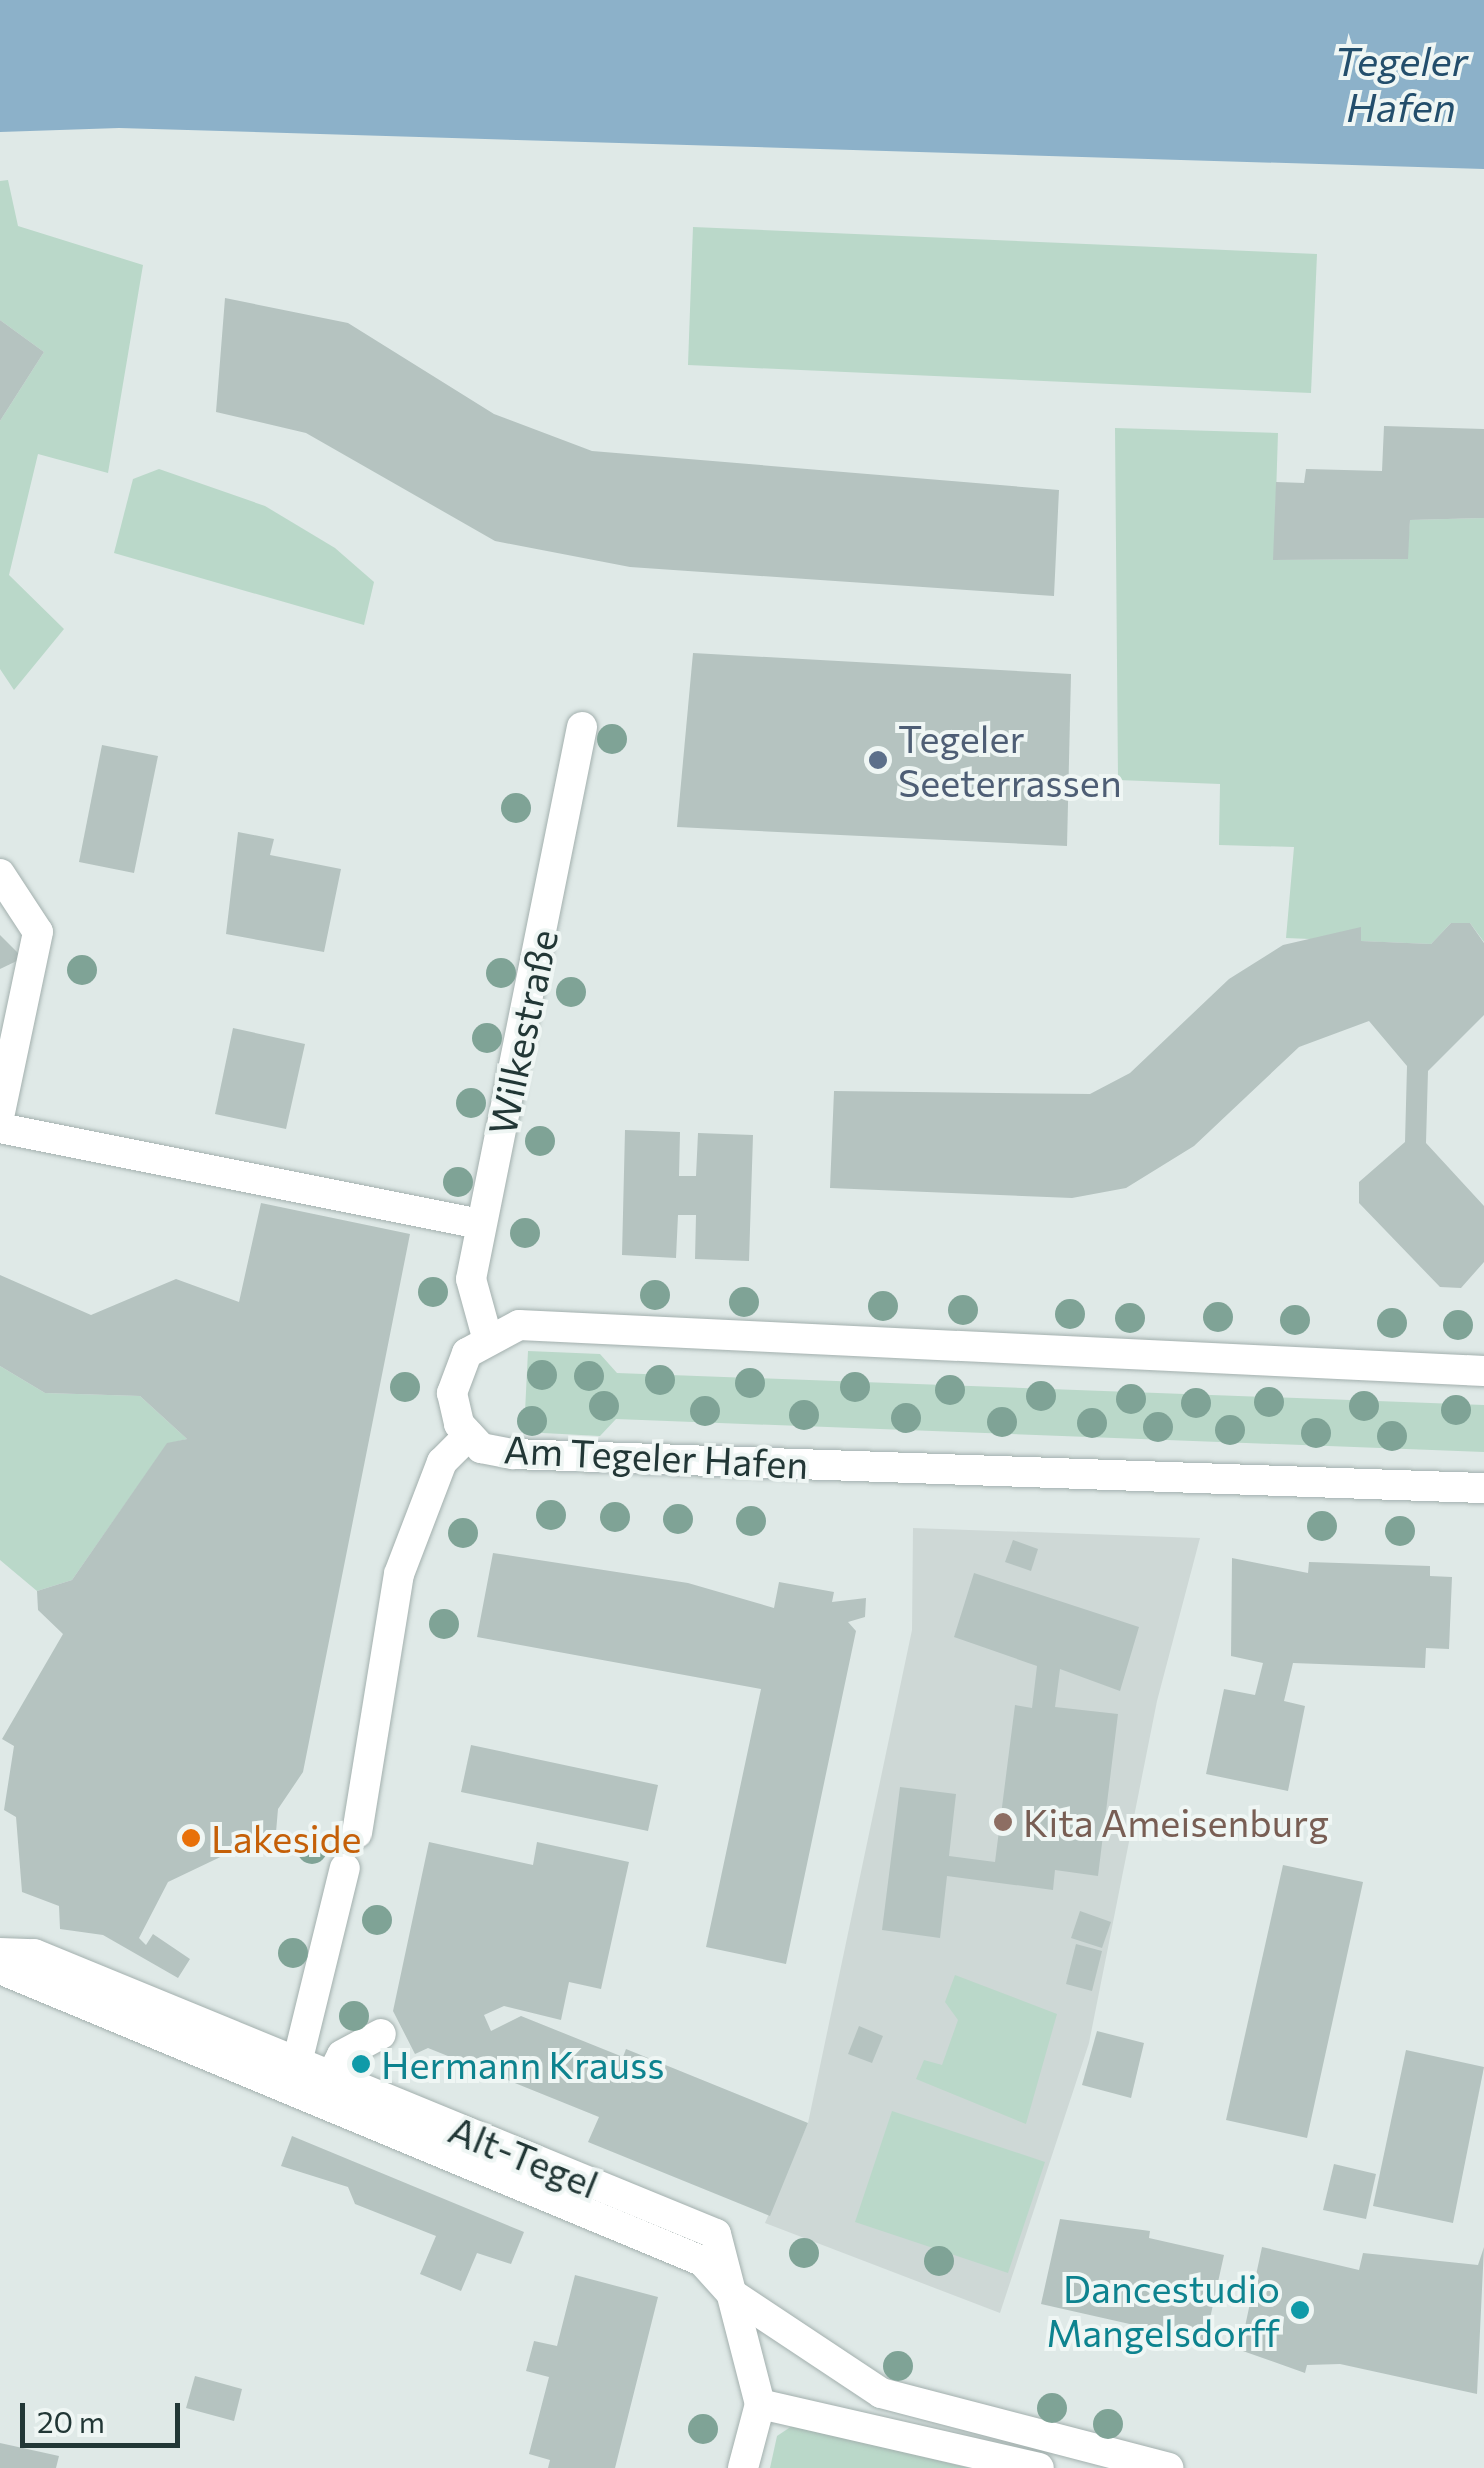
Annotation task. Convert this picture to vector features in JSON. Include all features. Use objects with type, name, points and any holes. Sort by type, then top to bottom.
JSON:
[{"type":"street","name":"Wilkestraße","points":[[486,1336],[471,1279],[582,727]]},
{"type":"street","points":[[0,874],[38,932],[0,1112]]},
{"type":"street","points":[[0,1128],[482,1224]]},
{"type":"street","points":[[486,1336],[519,1324],[1484,1371]]},
{"type":"street","name":"Am Tegeler Hafen","points":[[486,1336],[467,1353],[452,1393],[469,1435],[482,1448],[513,1454],[1484,1488]]},
{"type":"street","points":[[357,1833],[398,1574],[442,1462],[469,1435]]},
{"type":"street","points":[[288,2092],[299,2063],[345,1868]]},
{"type":"street","name":"Alt-Tegel","points":[[0,1953],[34,1954],[299,2063],[325,2090],[716,2234],[760,2404],[743,2468]]},
{"type":"street","points":[[0,1969],[288,2092],[325,2090],[342,2055],[381,2034]]},
{"type":"street","points":[[248,2076],[256,2046]]},
{"type":"street","points":[[732,2294],[881,2394],[1168,2468]]},
{"type":"street","points":[[760,2404],[1038,2468]]},
{"type":"shaded area","name":"Kita Ameisenburg","points":[[913,1528],[1200,1538],[1157,1701],[1089,2043],[1000,2313],[765,2223],[808,2123],[912,1630]]},
{"type":"green space","points":[[8,180],[18,226],[143,265],[108,473],[38,454],[9,575],[64,629],[14,690],[0,669],[0,421],[44,352],[0,320],[0,181]]},
{"type":"green space","points":[[693,227],[1317,254],[1311,393],[688,365]]},
{"type":"green space","points":[[1115,428],[1278,433],[1274,560],[1407,559],[1410,520],[1484,518],[1484,942],[1470,923],[1451,923],[1431,944],[1286,938],[1294,847],[1219,845],[1220,784],[1118,780]]},
{"type":"green space","points":[[159,469],[265,506],[335,548],[374,582],[364,625],[114,553],[133,479]]},
{"type":"green space","points":[[528,1351],[600,1354],[617,1373],[1484,1405],[1484,1452],[616,1419],[600,1436],[524,1432]]},
{"type":"green space","points":[[0,1366],[45,1393],[140,1396],[187,1439],[167,1444],[72,1580],[37,1591],[0,1560]]},
{"type":"green space","points":[[955,1975],[1057,2014],[1026,2124],[916,2079],[924,2060],[942,2065],[958,2020],[945,2002]]},
{"type":"green space","points":[[892,2111],[1045,2162],[1008,2273],[855,2222]]},
{"type":"green space","points":[[792,2426],[969,2468],[770,2468],[777,2436]]},
{"type":"water","name":"Tegeler Hafen","points":[[0,0],[1484,0],[1484,169],[119,128],[0,132]]},
{"type":"building","points":[[225,298],[348,323],[494,414],[592,451],[1059,490],[1054,596],[630,567],[495,541],[306,433],[216,412]]},
{"type":"building","points":[[0,320],[44,352],[0,421]]},
{"type":"building","points":[[1384,426],[1484,429],[1484,518],[1410,520],[1408,559],[1273,560],[1276,482],[1304,483],[1306,469],[1382,471]]},
{"type":"building","points":[[693,653],[1071,674],[1067,846],[677,827]]},
{"type":"building","points":[[102,745],[158,756],[134,873],[79,862]]},
{"type":"building","points":[[238,832],[274,839],[270,855],[341,869],[324,952],[226,934]]},
{"type":"building","points":[[1451,923],[1470,923],[1484,943],[1484,1015],[1428,1071],[1426,1143],[1484,1206],[1484,1262],[1461,1288],[1440,1287],[1359,1203],[1359,1182],[1405,1142],[1407,1066],[1369,1021],[1299,1047],[1194,1146],[1126,1188],[1072,1198],[830,1188],[834,1091],[1090,1094],[1130,1073],[1229,979],[1283,945],[1361,927],[1361,941],[1431,944]]},
{"type":"building","points":[[0,935],[23,958],[0,969]]},
{"type":"building","points":[[233,1028],[305,1044],[286,1129],[215,1114]]},
{"type":"building","points":[[625,1130],[680,1132],[679,1176],[696,1176],[698,1133],[753,1135],[749,1261],[695,1259],[696,1215],[678,1215],[676,1258],[622,1255]]},
{"type":"building","points":[[261,1203],[410,1234],[303,1772],[278,1809],[275,1844],[256,1840],[168,1882],[139,1938],[146,1945],[153,1934],[190,1959],[178,1978],[103,1935],[60,1929],[59,1906],[22,1892],[16,1817],[4,1810],[14,1746],[2,1739],[63,1634],[38,1610],[37,1591],[72,1580],[167,1443],[187,1439],[140,1396],[45,1393],[0,1366],[0,1275],[91,1315],[176,1279],[239,1302]]},
{"type":"building","points":[[1013,1540],[1038,1549],[1031,1571],[1005,1562]]},
{"type":"building","points":[[493,1553],[688,1583],[774,1608],[779,1582],[834,1592],[832,1602],[866,1598],[865,1617],[848,1622],[856,1631],[786,1964],[706,1947],[761,1689],[477,1637]]},
{"type":"building","points":[[1232,1558],[1308,1573],[1309,1562],[1430,1566],[1430,1576],[1452,1577],[1449,1649],[1426,1648],[1425,1668],[1293,1663],[1284,1701],[1305,1706],[1288,1791],[1206,1774],[1224,1689],[1255,1695],[1263,1663],[1231,1656]]},
{"type":"building","points":[[974,1573],[1139,1627],[1120,1691],[1060,1669],[1055,1707],[1118,1714],[1098,1876],[1055,1870],[1053,1890],[947,1876],[940,1938],[882,1930],[900,1787],[956,1794],[949,1856],[995,1862],[1015,1705],[1032,1708],[1037,1666],[954,1637]]},
{"type":"building","points":[[471,1745],[658,1785],[648,1831],[461,1792]]},
{"type":"building","points":[[429,1842],[533,1865],[537,1842],[629,1862],[601,1989],[569,1982],[561,2020],[504,2006],[484,2015],[491,2031],[521,2016],[623,2057],[626,2049],[808,2123],[770,2216],[588,2142],[599,2117],[428,2048],[415,2054],[393,2011]]},
{"type":"building","points":[[1283,1865],[1363,1882],[1307,2138],[1226,2120]]},
{"type":"building","points":[[1080,1911],[1111,1922],[1102,1948],[1071,1938]]},
{"type":"building","points":[[1076,1944],[1102,1951],[1092,1991],[1066,1984]]},
{"type":"building","points":[[859,2026],[883,2036],[872,2063],[848,2054]]},
{"type":"building","points":[[1097,2031],[1144,2043],[1131,2098],[1082,2085]]},
{"type":"building","points":[[1406,2050],[1484,2067],[1453,2223],[1373,2206]]},
{"type":"building","points":[[292,2136],[524,2232],[511,2264],[477,2253],[461,2291],[420,2274],[436,2236],[355,2204],[348,2187],[281,2166]]},
{"type":"building","points":[[1334,2164],[1376,2174],[1366,2219],[1323,2210]]},
{"type":"building","points":[[1060,2219],[1150,2231],[1149,2238],[1224,2255],[1205,2341],[1041,2304]]},
{"type":"building","points":[[1262,2247],[1359,2270],[1363,2253],[1478,2265],[1484,2247],[1477,2394],[1340,2364],[1307,2365],[1305,2373],[1240,2350]]},
{"type":"building","points":[[575,2275],[658,2297],[615,2468],[548,2468],[550,2460],[529,2454],[549,2377],[526,2371],[534,2341],[557,2346]]},
{"type":"building","points":[[195,2376],[242,2389],[234,2421],[186,2408]]},
{"type":"building","points":[[0,2443],[59,2456],[56,2468],[0,2468]]},
{"type":"place","name":"Tegeler Seeterrassen","points":[[878,760]]},
{"type":"place","name":"Kita Ameisenburg","points":[[1003,1822]]},
{"type":"place","name":"Lakeside","points":[[191,1838]]},
{"type":"place","name":"Hermann Krauss","points":[[361,2064]]},
{"type":"place","name":"Dancestudio Mangelsdorff","points":[[1300,2310]]}]
